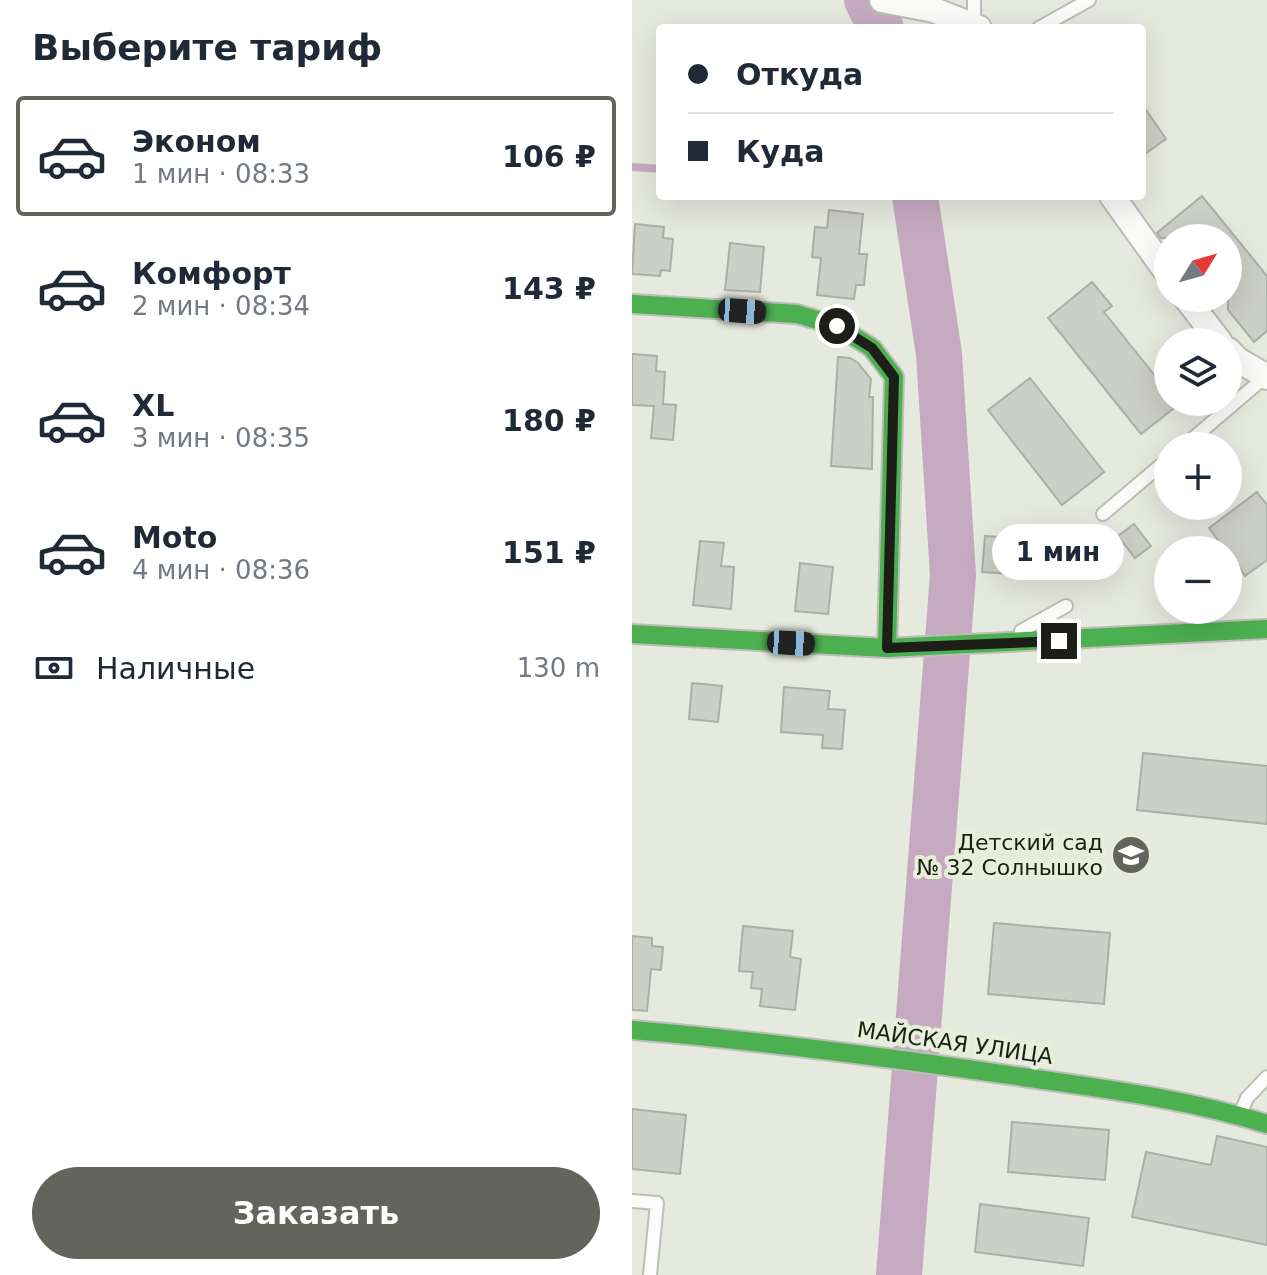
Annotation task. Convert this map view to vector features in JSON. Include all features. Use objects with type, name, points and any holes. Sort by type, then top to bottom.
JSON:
[{"type":"street","points":[[888,1],[934,10],[971,24]]},
{"type":"street","points":[[1115,200],[1154,254]]},
{"type":"street","points":[[632,304],[797,314],[837,326],[872,348],[894,377],[887,648]]},
{"type":"street","points":[[1197,312],[1209,328]]},
{"type":"street","points":[[1242,362],[1266,377]]},
{"type":"street","points":[[632,634],[887,648],[1267,629]]},
{"type":"street","name":"МАЙСКАЯ УЛИЦА","points":[[632,1030],[987,1071],[1182,1100],[1267,1124]]},
{"type":"lane","points":[[974,0],[976,24]]},
{"type":"lane","points":[[1046,24],[1089,0]]},
{"type":"lane","points":[[1201,432],[1266,377]]},
{"type":"lane","points":[[1103,514],[1154,471]]},
{"type":"lane","points":[[997,644],[1066,606]]},
{"type":"lane","points":[[1239,1115],[1247,1098],[1267,1077]]},
{"type":"lane","points":[[632,1201],[657,1203],[650,1275]]},
{"type":"building","points":[[1146,110],[1166,139],[1146,153]]},
{"type":"building","points":[[1202,196],[1225,224],[1168,224]]},
{"type":"building","points":[[829,210],[863,214],[859,254],[867,254],[864,285],[856,285],[854,299],[817,295],[821,258],[812,257],[815,227],[827,228]]},
{"type":"building","points":[[635,224],[664,227],[663,238],[673,239],[670,271],[661,270],[660,276],[632,274]]},
{"type":"building","points":[[730,243],[764,247],[760,292],[725,290]]},
{"type":"building","points":[[1242,245],[1267,276],[1267,331],[1254,342],[1230,312],[1242,312]]},
{"type":"building","points":[[1092,282],[1112,306],[1104,312],[1154,374],[1154,416],[1164,416],[1141,434],[1048,318]]},
{"type":"building","points":[[632,354],[657,356],[656,371],[665,372],[663,404],[676,405],[673,440],[651,438],[654,406],[632,405]]},
{"type":"building","points":[[838,357],[850,358],[858,363],[871,379],[872,469],[831,466]]},
{"type":"building","points":[[1030,378],[1104,472],[1062,505],[988,410]]},
{"type":"building","points":[[1257,492],[1267,505],[1267,560],[1245,576],[1242,571],[1242,536],[1215,536],[1209,528],[1220,520],[1242,520],[1242,503]]},
{"type":"building","points":[[1134,524],[1151,546],[1135,558],[1118,536]]},
{"type":"building","points":[[985,536],[1033,539],[1030,575],[982,572]]},
{"type":"building","points":[[700,541],[724,543],[721,566],[734,567],[731,609],[693,605]]},
{"type":"building","points":[[800,563],[833,567],[828,614],[795,611]]},
{"type":"building","points":[[692,683],[722,686],[718,722],[689,719]]},
{"type":"building","points":[[784,687],[830,691],[828,709],[845,710],[842,749],[822,748],[823,735],[781,732]]},
{"type":"building","points":[[1143,753],[1267,766],[1267,824],[1137,810]]},
{"type":"building","points":[[994,923],[1110,933],[1104,1004],[988,994]]},
{"type":"building","points":[[743,926],[793,931],[790,957],[801,959],[795,1010],[760,1006],[762,989],[751,988],[753,972],[739,971]]},
{"type":"building","points":[[632,936],[652,938],[652,946],[663,947],[661,970],[651,969],[647,1011],[632,1010]]},
{"type":"building","points":[[632,1109],[686,1115],[680,1174],[632,1169]]},
{"type":"building","points":[[1012,1122],[1109,1130],[1105,1180],[1008,1172]]},
{"type":"building","points":[[1217,1136],[1267,1147],[1267,1245],[1132,1217],[1146,1152],[1211,1165]]},
{"type":"building","points":[[980,1204],[1089,1218],[1083,1266],[975,1252]]},
{"type":"waterway","points":[[867,0],[879,24]]},
{"type":"waterway","points":[[632,167],[656,169]]},
{"type":"waterway","points":[[899,1275],[953,575],[939,354],[916,200]]},
{"type":"traffic: fast","points":[[632,304],[797,314],[837,326],[872,348],[894,377],[887,648]]},
{"type":"traffic: fast","points":[[632,634],[887,648],[1267,629]]},
{"type":"traffic: fast","points":[[632,1030],[828,1050],[1085,1086],[1177,1101],[1267,1124]]},
{"type":"place","name":"Детский сад № 32 Солнышко","points":[[1131,855]]},
{"type":"route","points":[[837,326],[872,348],[894,377],[887,648],[1059,641]]}]
